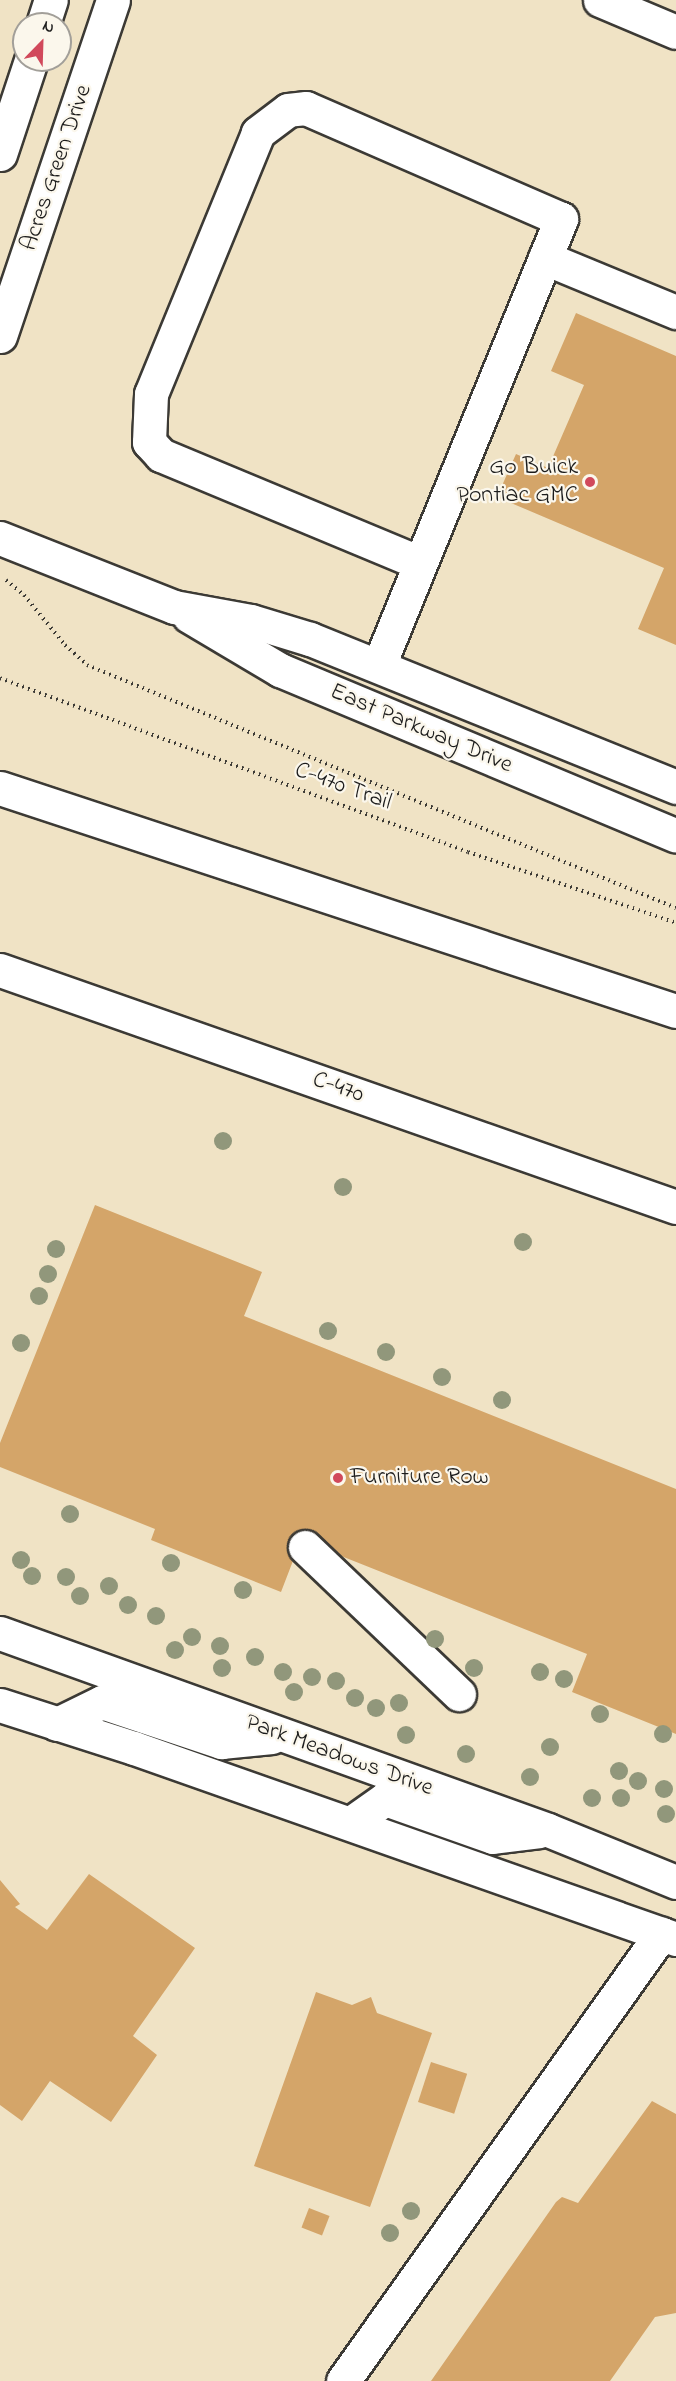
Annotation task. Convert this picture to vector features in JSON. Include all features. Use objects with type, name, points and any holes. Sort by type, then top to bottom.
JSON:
[{"type":"main road","name":"Acres Green Drive","points":[[0,336],[113,0]]},
{"type":"main road","points":[[600,0],[676,32]]},
{"type":"main road","points":[[0,154],[27,72]]},
{"type":"main road","points":[[379,665],[418,562],[561,219],[306,108],[288,110],[258,133],[151,394],[149,441],[161,455],[418,562]]},
{"type":"main road","points":[[545,258],[676,312]]},
{"type":"main road","name":"East Parkway Drive","points":[[0,538],[174,607],[280,670],[676,836]]},
{"type":"main road","name":"East Parkway Drive","points":[[174,607],[275,628],[379,665],[676,787]]},
{"type":"main road","points":[[0,788],[676,1011]]},
{"type":"main road","name":"C-470","points":[[0,970],[676,1206]]},
{"type":"main road","points":[[305,1547],[459,1694]]},
{"type":"main road","name":"Park Meadows Drive","points":[[0,1634],[279,1736],[548,1830],[676,1882]]},
{"type":"main road","points":[[57,1724],[102,1702],[221,1743],[279,1736]]},
{"type":"main road","points":[[0,1705],[671,1933],[343,2381]]},
{"type":"main road","points":[[351,1823],[385,1799],[493,1837],[548,1830]]},
{"type":"path","points":[[0,579],[24,595],[65,645],[87,665],[676,908]]},
{"type":"path","name":"C-470 Trail","points":[[0,678],[468,852],[676,923]]},
{"type":"building","name":"Go Buick Pontiac GMC","points":[[576,313],[676,356],[676,645],[638,629],[664,568],[497,497],[516,454],[548,468],[584,385],[551,371]]},
{"type":"building","name":"Furniture Row","points":[[95,1205],[262,1272],[244,1316],[676,1489],[676,1734],[572,1692],[587,1654],[301,1540],[281,1592],[151,1540],[155,1529],[0,1467],[0,1443]]},
{"type":"building","points":[[89,1874],[195,1948],[133,2036],[157,2055],[111,2122],[50,2081],[22,2121],[0,2105],[0,1880],[20,1904],[15,1907],[47,1930]]},
{"type":"building","points":[[316,1992],[352,2005],[371,1997],[377,2013],[432,2033],[370,2207],[254,2166]]},
{"type":"building","points":[[431,2062],[467,2074],[454,2114],[418,2102]]},
{"type":"building","points":[[652,2101],[676,2114],[676,2313],[655,2317],[610,2381],[431,2381],[556,2202],[562,2197],[578,2203]]},
{"type":"building","points":[[309,2208],[330,2216],[322,2235],[301,2228]]},
{"type":"place","name":"Go Buick Pontiac GMC","points":[[590,482]]},
{"type":"place","name":"Furniture Row","points":[[338,1478]]}]
